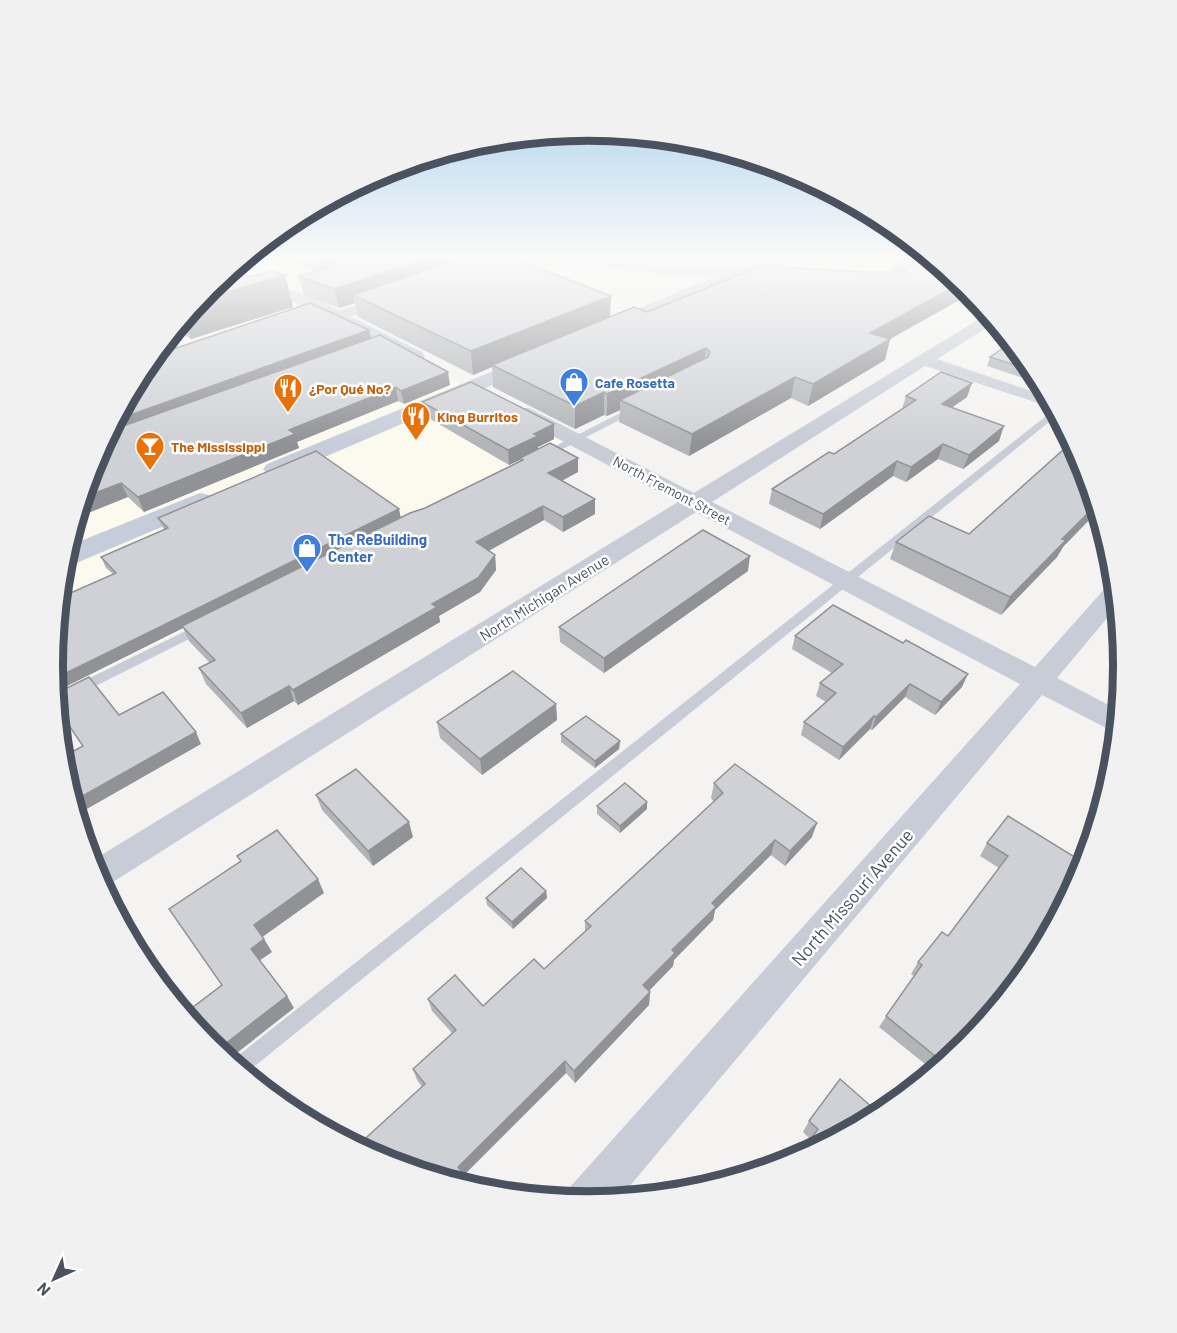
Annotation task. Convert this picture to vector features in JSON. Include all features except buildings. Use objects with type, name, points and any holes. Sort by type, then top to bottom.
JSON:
[{"type":"street","name":"North Fremont Street","points":[[343,319],[382,344],[442,370],[489,394],[1111,719]]},
{"type":"street","points":[[610,328],[631,319]]},
{"type":"street","name":"North Michigan Avenue","points":[[104,871],[985,321]]},
{"type":"street","points":[[256,477],[489,394],[546,355]]},
{"type":"street","points":[[923,360],[1041,400]]},
{"type":"street","points":[[76,553],[224,490]]},
{"type":"street","name":"North Missouri Avenue","points":[[595,1192],[1110,599]]},
{"type":"lane","points":[[534,460],[652,400]]},
{"type":"lane","points":[[243,1063],[1051,416]]},
{"type":"lane","points":[[64,697],[212,622]]},
{"type":"shaded area","points":[[385,345],[567,440],[64,690],[64,632],[73,564],[91,498],[112,445]]},
{"type":"place","name":"Cafe Rosetta","points":[[574,408]]},
{"type":"place","name":"¿Por Qué No?","points":[[288,414]]},
{"type":"place","name":"King Burritos","points":[[416,442]]},
{"type":"place","name":"The Mississippi","points":[[150,472]]},
{"type":"place","name":"The ReBuilding Center","points":[[307,574]]}]
